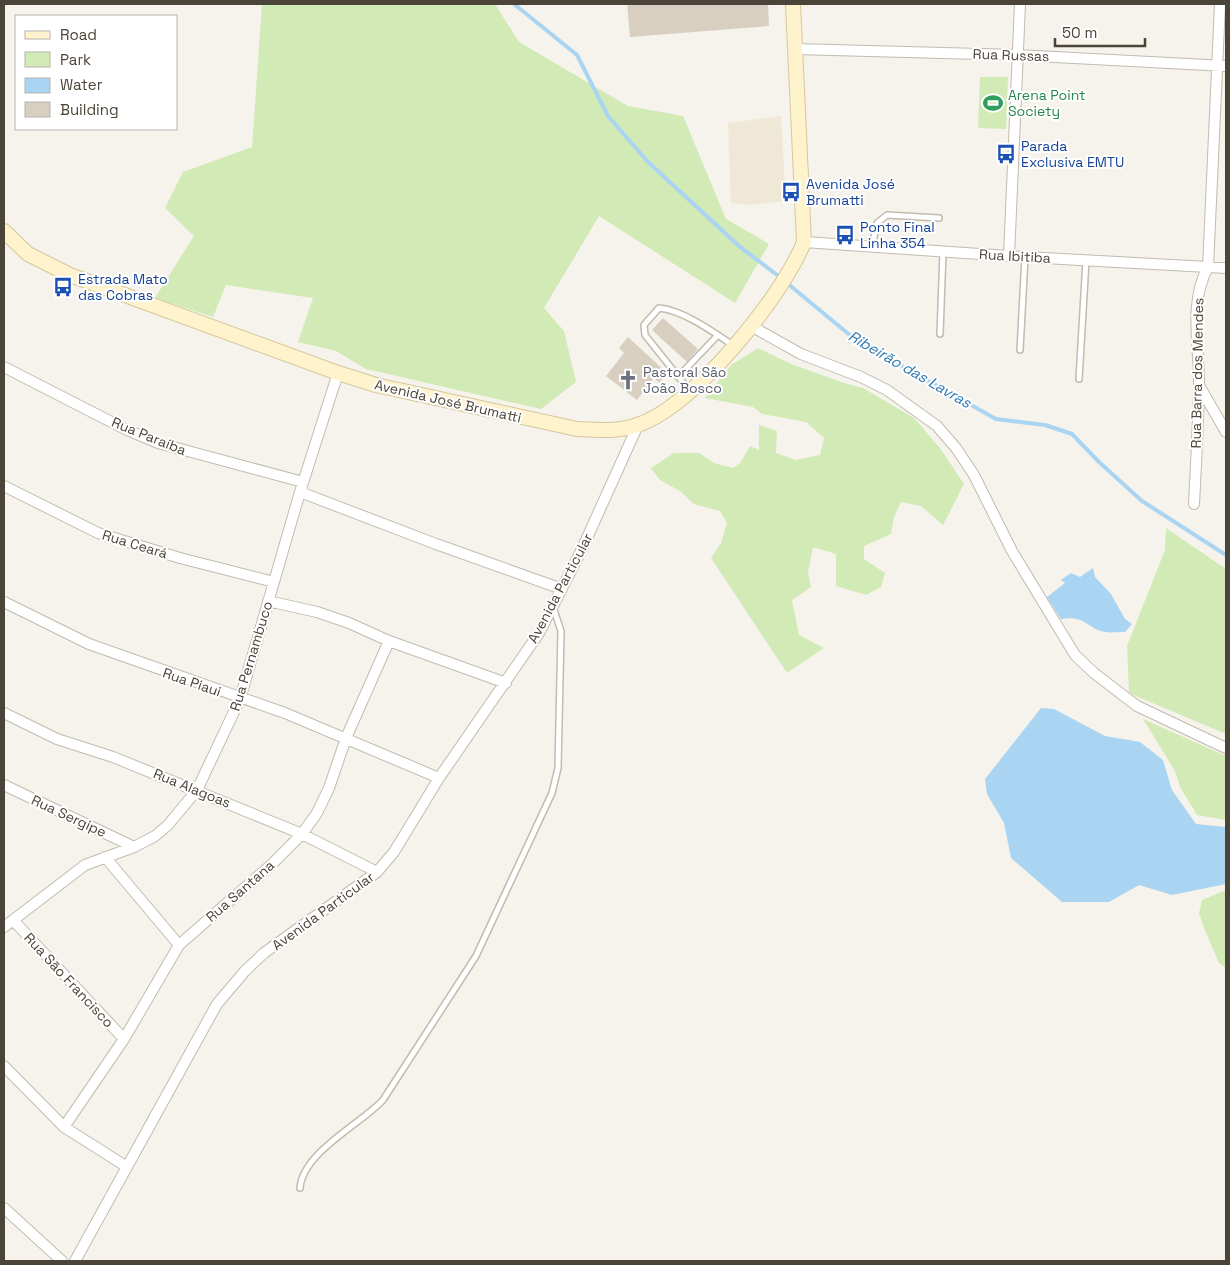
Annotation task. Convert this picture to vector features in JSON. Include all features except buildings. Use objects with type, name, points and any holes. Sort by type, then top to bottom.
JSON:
[{"type":"main road","name":"Avenida José Brumatti","points":[[338,373],[376,385],[577,429],[607,431],[638,425],[690,392],[735,347],[752,326],[797,258],[804,242],[793,4]]},
{"type":"main road","points":[[4,232],[28,254],[70,275],[338,373]]},
{"type":"street","points":[[1008,256],[1020,4]]},
{"type":"street","name":"Rua Barra dos Mendes","points":[[1194,504],[1200,386],[1197,296],[1200,281],[1208,267],[1222,66],[1220,4]]},
{"type":"street","name":"Rua Russas","points":[[795,49],[1018,55],[1222,66]]},
{"type":"street","name":"Rua Ibitiba","points":[[804,242],[1226,268]]},
{"type":"street","points":[[752,326],[801,354],[861,377],[887,390],[936,426],[956,448],[974,474],[1012,551],[1075,654],[1094,673],[1137,706],[1226,748]]},
{"type":"street","name":"Rua Paraíba","points":[[4,367],[158,443],[302,487],[562,589]]},
{"type":"street","name":"Rua Pernambuco","points":[[4,927],[85,865],[134,847],[168,825],[197,790],[240,699],[302,487],[338,373]]},
{"type":"street","points":[[1200,386],[1226,432]]},
{"type":"street","name":"Avenida Particular","points":[[74,1261],[217,1004],[244,971],[284,938],[377,872],[394,852],[439,778],[506,683],[553,607],[638,425]]},
{"type":"street","name":"Rua Ceará","points":[[4,486],[98,532],[180,558],[274,582]]},
{"type":"street","points":[[268,601],[317,612],[389,641],[506,683]]},
{"type":"street","name":"Rua Piaui","points":[[4,602],[89,644],[240,699],[285,713],[439,778]]},
{"type":"street","name":"Rua Santana","points":[[64,1127],[124,1039],[179,945],[272,864],[302,834],[317,813],[329,788],[346,738],[389,641]]},
{"type":"street","name":"Rua Alagoas","points":[[4,713],[57,739],[113,757],[302,834],[377,872]]},
{"type":"street","name":"Rua Sergipe","points":[[6,789],[134,847]]},
{"type":"street","name":"Rua Sergipe","points":[[105,857],[179,945]]},
{"type":"street","name":"Rua São Francisco","points":[[13,920],[124,1039]]},
{"type":"street","points":[[4,1066],[64,1127],[127,1167]]},
{"type":"street","points":[[4,1208],[62,1261]]},
{"type":"lane","points":[[872,246],[877,223],[887,215],[939,218]]},
{"type":"lane","points":[[940,334],[943,252]]},
{"type":"lane","points":[[1020,350],[1025,257]]},
{"type":"lane","points":[[1079,379],[1086,260]]},
{"type":"lane","points":[[690,392],[645,335],[644,325],[659,308],[670,309],[718,335],[735,347]]},
{"type":"lane","points":[[678,378],[718,335]]},
{"type":"lane","points":[[300,1188],[300,1180],[310,1164],[331,1141],[369,1114],[383,1100],[476,956],[552,793],[558,768],[561,631],[553,607]]},
{"type":"shaded area","points":[[781,116],[786,201],[751,205],[731,203],[728,123]]},
{"type":"green space","points":[[262,4],[495,4],[519,42],[628,106],[683,116],[726,219],[769,244],[735,303],[599,216],[544,308],[564,331],[576,382],[541,409],[366,369],[336,351],[298,342],[313,298],[226,285],[213,317],[155,298],[194,236],[165,208],[183,172],[252,147]]},
{"type":"green space","name":"Arena Point Society","points":[[980,77],[1008,77],[1006,129],[978,128]]},
{"type":"green space","points":[[758,348],[791,364],[863,388],[914,418],[940,448],[964,484],[943,525],[921,506],[901,502],[894,517],[891,534],[864,546],[864,559],[885,573],[881,587],[866,595],[836,586],[836,554],[813,547],[808,573],[811,587],[792,600],[799,635],[824,648],[787,673],[711,558],[721,543],[727,523],[720,511],[694,504],[680,491],[660,480],[651,468],[674,453],[699,453],[714,463],[733,468],[741,462],[750,446],[759,450],[759,425],[777,431],[776,453],[796,460],[820,455],[824,438],[806,422],[762,414],[753,407],[705,398],[731,365]]},
{"type":"green space","points":[[1166,528],[1226,569],[1226,734],[1129,693],[1127,646],[1165,550]]},
{"type":"green space","points":[[1143,719],[1226,756],[1226,820],[1197,815],[1180,787],[1175,771]]},
{"type":"green space","points":[[1226,890],[1226,968],[1219,963],[1199,913],[1202,900]]},
{"type":"water","points":[[1093,568],[1095,577],[1111,594],[1125,619],[1132,624],[1125,632],[1105,632],[1093,628],[1081,620],[1061,619],[1047,597],[1065,583],[1061,580],[1071,573],[1080,577]]},
{"type":"water","points":[[1041,708],[1054,709],[1105,736],[1140,742],[1163,760],[1172,790],[1196,824],[1226,827],[1226,884],[1172,895],[1139,885],[1109,902],[1062,902],[1011,858],[1004,823],[987,794],[985,779]]},
{"type":"waterway","name":"Ribeirão das Lavras","points":[[514,4],[577,55],[608,116],[647,161],[739,246],[781,278]]},
{"type":"waterway","name":"Ribeirão das Lavras","points":[[787,283],[857,341],[996,419],[1045,425],[1072,434],[1099,462],[1142,501],[1226,555]]},
{"type":"place","name":"Arena Point Society","points":[[993,103]]},
{"type":"place","name":"Parada Exclusiva EMTU","points":[[1006,154]]},
{"type":"place","name":"Avenida José Brumatti","points":[[791,192]]},
{"type":"place","name":"Ponto Final Linha 354","points":[[845,235]]},
{"type":"place","name":"Estrada Mato das Cobras","points":[[63,287]]},
{"type":"place","name":"Pastoral São João Bosco","points":[[628,380]]}]
